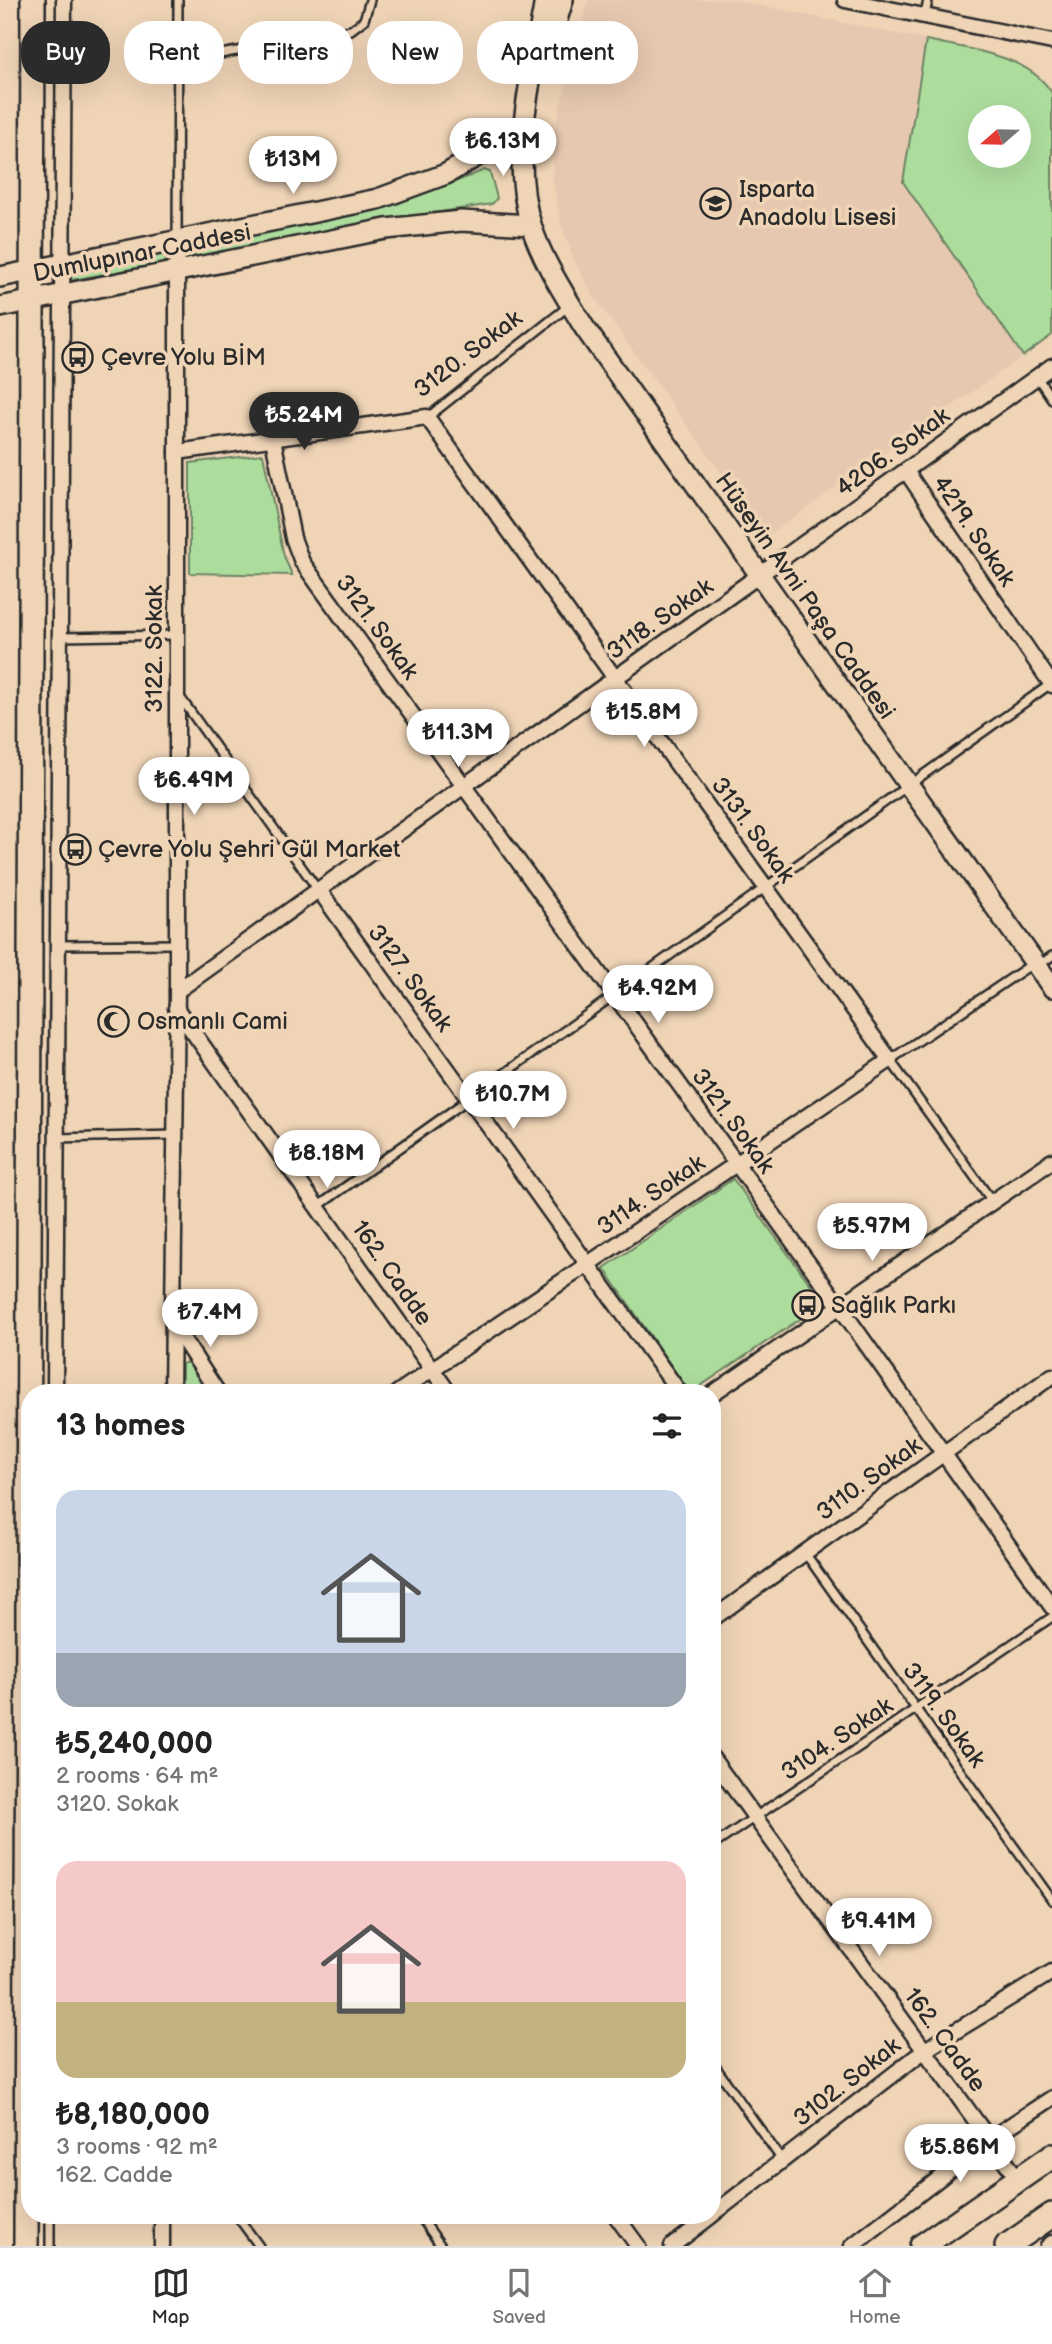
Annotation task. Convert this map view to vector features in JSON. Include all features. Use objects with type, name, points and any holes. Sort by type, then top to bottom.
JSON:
[{"type":"main road","points":[[30,1384],[33,0]]},
{"type":"main road","points":[[531,225],[524,187],[524,129],[545,0]]},
{"type":"main road","points":[[524,129],[563,0]]},
{"type":"main road","name":"Dumlupınar Caddesi","points":[[0,277],[406,191],[446,174],[524,129]]},
{"type":"main road","name":"Dumlupınar Caddesi","points":[[0,307],[386,229],[461,221],[531,225]]},
{"type":"main road","name":"Hüseyin Avni Paşa Caddesi","points":[[531,225],[552,273],[571,304],[909,785],[1041,962],[1052,987]]},
{"type":"main road","points":[[922,2246],[1052,2156]]},
{"type":"main road","points":[[1007,2246],[1052,2215]]},
{"type":"main road","points":[[26,2224],[26,2246]]},
{"type":"street","points":[[55,1384],[64,0]]},
{"type":"street","points":[[845,0],[1052,41]]},
{"type":"street","name":"3122. Sokak","points":[[172,1384],[177,991],[177,240]]},
{"type":"street","name":"4206. Sokak","points":[[760,575],[1052,366]]},
{"type":"street","name":"3120. Sokak","points":[[177,452],[427,417]]},
{"type":"street","name":"3131. Sokak","points":[[427,417],[890,1060]]},
{"type":"street","name":"3121. Sokak","points":[[273,439],[293,538],[302,562],[840,1307],[1052,1607]]},
{"type":"street","name":"4219. Sokak","points":[[906,471],[1052,684]]},
{"type":"street","name":"3118. Sokak","points":[[177,991],[760,575]]},
{"type":"street","name":"3127. Sokak","points":[[318,890],[674,1384]]},
{"type":"street","name":"162. Cadde","points":[[176,1008],[442,1384]]},
{"type":"street","name":"3114. Sokak","points":[[411,1384],[890,1060]]},
{"type":"street","points":[[721,1388],[1052,1161]]},
{"type":"street","points":[[173,1324],[212,1384]]},
{"type":"street","name":"3110. Sokak","points":[[721,1613],[1052,1376]]},
{"type":"street","name":"162. Cadde","points":[[721,1770],[1018,2179]]},
{"type":"street","name":"3102. Sokak","points":[[721,2208],[925,2050],[1052,1972]]},
{"type":"street","points":[[852,2246],[990,2139],[1052,2098]]},
{"type":"street","points":[[162,2224],[162,2246]]},
{"type":"street","points":[[622,2224],[638,2246]]},
{"type":"street","name":"3102. Sokak","points":[[672,2246],[700,2224]]},
{"type":"lane","points":[[178,0],[178,21]]},
{"type":"lane","points":[[224,53],[351,30],[364,20],[370,0]]},
{"type":"lane","points":[[925,16],[928,0]]},
{"type":"lane","points":[[177,84],[177,240]]},
{"type":"lane","name":"3120. Sokak","points":[[427,417],[571,304]]},
{"type":"lane","points":[[1037,377],[1052,399]]},
{"type":"lane","points":[[60,637],[177,635]]},
{"type":"lane","points":[[317,1207],[1052,684]]},
{"type":"lane","name":"3127. Sokak","points":[[177,693],[318,890]]},
{"type":"lane","points":[[58,945],[177,944]]},
{"type":"lane","name":"3114. Sokak","points":[[890,1060],[1041,962]]},
{"type":"lane","name":"3131. Sokak","points":[[890,1060],[992,1202]]},
{"type":"lane","points":[[57,1138],[175,1135]]},
{"type":"lane","name":"3119. Sokak","points":[[804,1553],[1052,1900]]},
{"type":"lane","name":"3104. Sokak","points":[[721,1840],[1052,1617]]},
{"type":"lane","points":[[721,2075],[782,2161]]},
{"type":"lane","points":[[50,2224],[50,2246]]},
{"type":"lane","points":[[243,2224],[259,2246]]},
{"type":"lane","points":[[426,2224],[441,2246]]},
{"type":"shaded area","points":[[588,0],[733,0],[926,40],[904,182],[1023,356],[767,536],[592,294],[573,258],[561,224],[552,177],[554,132],[566,84],[638,84],[638,21],[583,21]]},
{"type":"green space","points":[[926,40],[978,50],[1012,61],[1041,80],[1052,93],[1052,335],[1023,356],[903,182]]},
{"type":"green space","points":[[484,170],[490,172],[497,198],[492,204],[388,220],[189,258],[189,246],[376,207],[412,197]]},
{"type":"green space","points":[[165,251],[166,263],[71,280],[70,274],[73,270]]},
{"type":"green space","points":[[263,454],[284,556],[292,575],[190,573],[190,463]]},
{"type":"green space","points":[[733,1179],[824,1303],[703,1384],[684,1384],[604,1268]]},
{"type":"green space","points":[[188,1362],[203,1384],[182,1384],[182,1364]]},
{"type":"place","name":"Isparta Anadolu Lisesi","points":[[716,203]]},
{"type":"place","name":"Çevre Yolu BİM","points":[[78,357]]},
{"type":"place","name":"Çevre Yolu Şehri Gül Market","points":[[75,849]]},
{"type":"place","name":"Osmanlı Cami","points":[[114,1021]]},
{"type":"place","name":"Sağlık Parkı","points":[[808,1305]]}]
